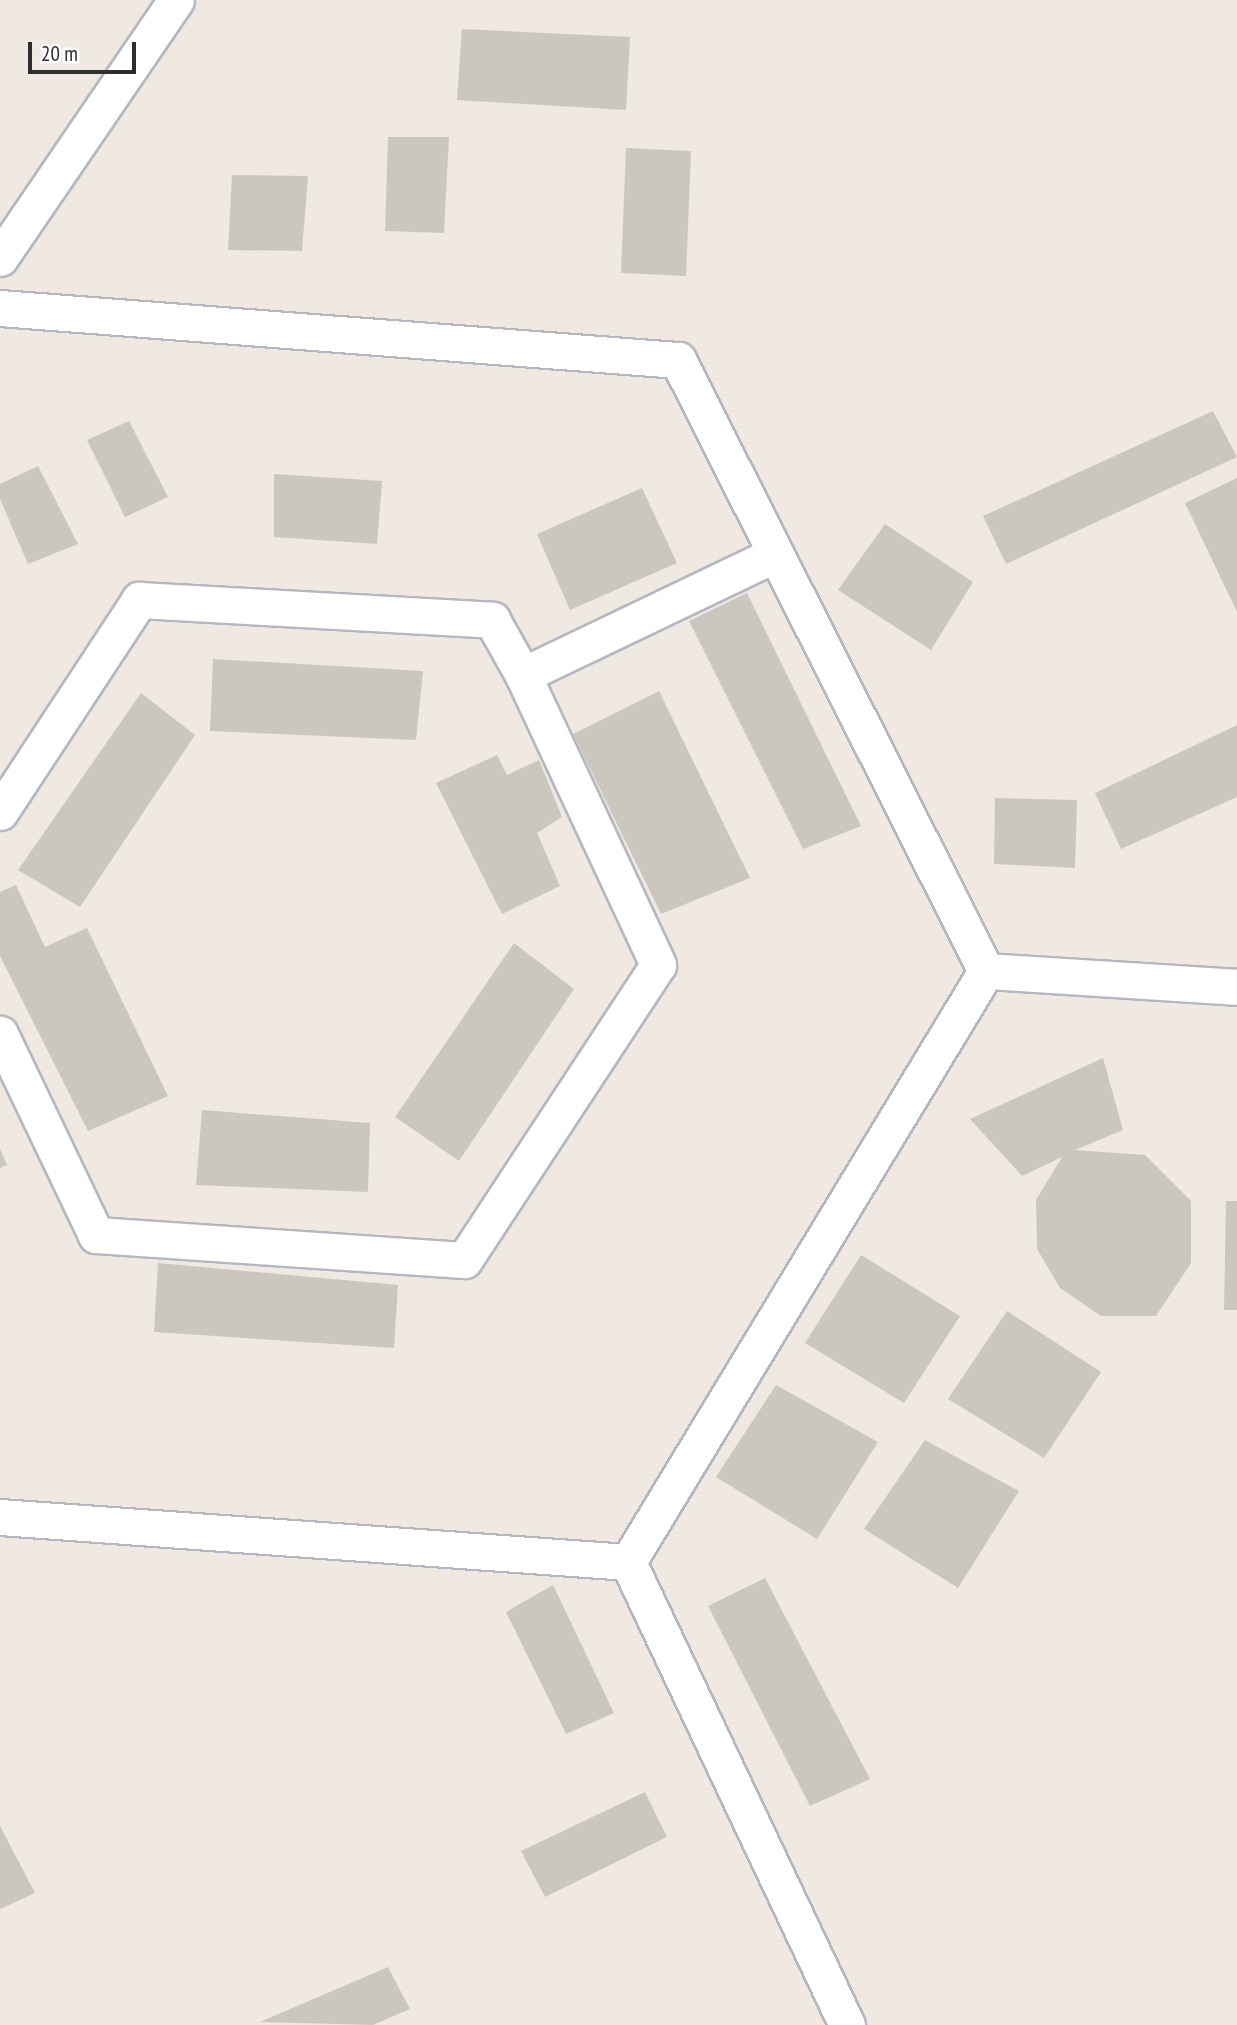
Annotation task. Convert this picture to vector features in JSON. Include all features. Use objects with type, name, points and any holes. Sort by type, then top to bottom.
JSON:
[{"type":"street","points":[[0,258],[176,0]]},
{"type":"street","points":[[0,308],[678,360],[986,971]]},
{"type":"street","points":[[523,675],[775,554]]},
{"type":"street","points":[[0,812],[139,600],[492,620],[523,675],[658,965],[464,1260],[96,1235],[5,1056]]},
{"type":"street","points":[[986,971],[1237,987]]},
{"type":"street","points":[[628,1562],[986,971]]},
{"type":"street","points":[[0,1517],[628,1562]]},
{"type":"street","points":[[628,1562],[847,2025]]},
{"type":"building","points":[[462,29],[630,37],[626,110],[457,100]]},
{"type":"building","points":[[388,137],[449,137],[444,233],[385,231]]},
{"type":"building","points":[[626,148],[691,151],[686,276],[621,273]]},
{"type":"building","points":[[232,175],[308,176],[302,251],[228,250]]},
{"type":"building","points":[[1213,411],[1237,457],[1006,564],[983,516]]},
{"type":"building","points":[[129,421],[168,497],[125,517],[87,440]]},
{"type":"building","points":[[38,466],[78,544],[28,564],[0,499],[0,484]]},
{"type":"building","points":[[274,474],[382,481],[377,544],[274,537]]},
{"type":"building","points":[[1237,478],[1237,612],[1185,503]]},
{"type":"building","points":[[642,488],[677,563],[570,610],[537,534]]},
{"type":"building","points":[[885,524],[973,582],[931,650],[838,590]]},
{"type":"building","points":[[747,593],[861,826],[803,849],[689,621]]},
{"type":"building","points":[[213,659],[423,671],[416,740],[210,731]]},
{"type":"building","points":[[659,691],[750,878],[661,914],[573,734]]},
{"type":"building","points":[[141,693],[195,735],[80,907],[18,870]]},
{"type":"building","points":[[1237,725],[1237,797],[1121,849],[1095,793]]},
{"type":"building","points":[[497,755],[507,775],[539,760],[562,817],[537,833],[560,886],[502,914],[436,783]]},
{"type":"building","points":[[995,798],[1077,800],[1075,868],[994,864]]},
{"type":"building","points":[[16,885],[45,947],[87,928],[168,1096],[88,1131],[0,956],[0,892]]},
{"type":"building","points":[[514,943],[574,989],[459,1161],[395,1117]]},
{"type":"building","points":[[1103,1058],[1123,1130],[1075,1150],[1145,1155],[1191,1201],[1191,1263],[1156,1316],[1101,1316],[1060,1288],[1037,1249],[1036,1200],[1062,1157],[1022,1176],[970,1119]]},
{"type":"building","points":[[202,1110],[370,1123],[368,1192],[196,1185]]},
{"type":"building","points":[[0,1149],[7,1165],[0,1168]]},
{"type":"building","points":[[1226,1201],[1237,1201],[1237,1310],[1224,1310]]},
{"type":"building","points":[[861,1255],[960,1316],[904,1403],[805,1343]]},
{"type":"building","points":[[158,1263],[398,1285],[394,1348],[154,1332]]},
{"type":"building","points":[[1007,1311],[1101,1372],[1044,1458],[948,1399]]},
{"type":"building","points":[[776,1385],[878,1442],[817,1539],[716,1477]]},
{"type":"building","points":[[925,1440],[1019,1491],[958,1588],[864,1529]]},
{"type":"building","points":[[765,1578],[870,1779],[810,1806],[708,1606]]},
{"type":"building","points":[[553,1585],[614,1713],[566,1734],[506,1612]]},
{"type":"building","points":[[645,1792],[667,1837],[545,1897],[521,1851]]},
{"type":"building","points":[[0,1826],[35,1893],[0,1909]]},
{"type":"building","points":[[388,1967],[410,2009],[373,2025],[260,2022]]}]
